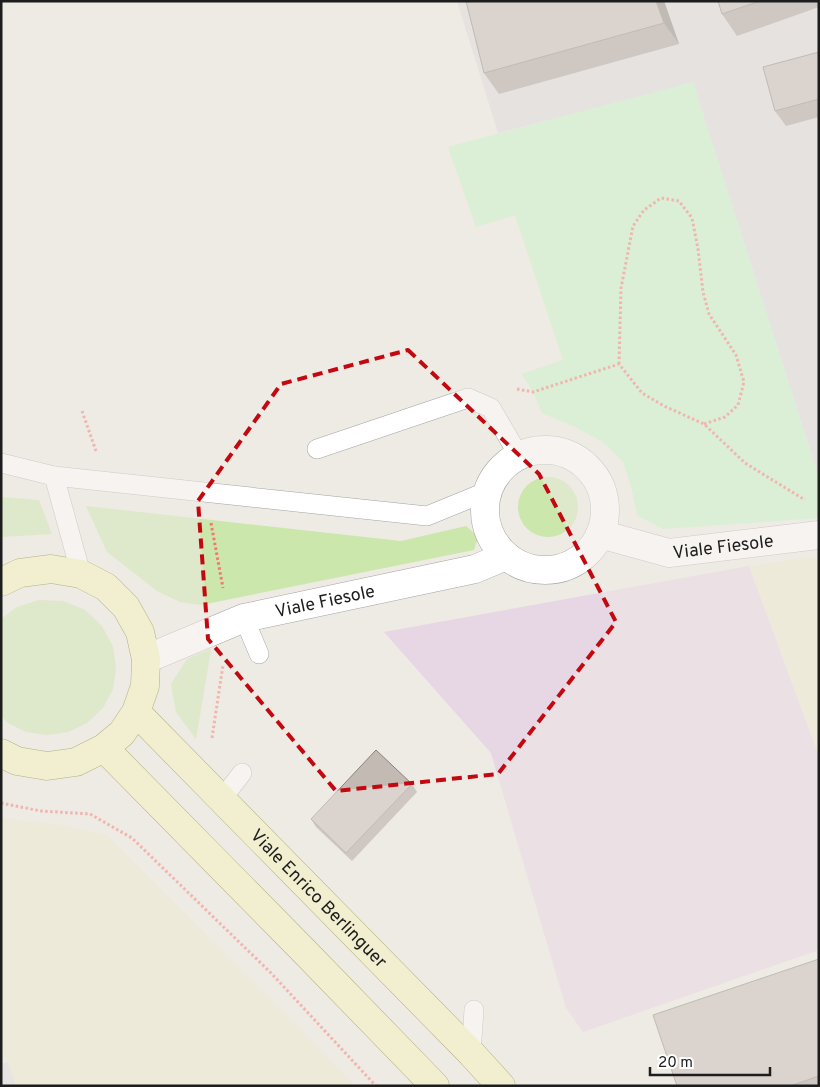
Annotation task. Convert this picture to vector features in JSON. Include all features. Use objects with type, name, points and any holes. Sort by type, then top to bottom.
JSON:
[{"type":"main road","points":[[1,582],[20,572],[51,569],[81,574],[106,587],[126,607],[140,632],[146,659],[144,686],[136,712],[122,732],[104,748],[76,762],[47,766],[17,761],[1,753]]},
{"type":"main road","name":"Viale Enrico Berlinguer","points":[[136,712],[501,1086]]},
{"type":"main road","points":[[104,748],[435,1086]]},
{"type":"street","points":[[539,450],[560,452],[579,460],[594,475],[603,493],[605,514],[600,534],[590,550],[576,561],[558,569],[540,570],[522,566],[506,556],[494,542],[487,526],[485,508],[488,491],[495,476],[519,456],[539,450]]},
{"type":"street","name":"Viale Fiesole","points":[[600,534],[669,552],[817,535]]},
{"type":"street","name":"Viale Fiesole","points":[[146,659],[244,618],[475,569],[506,556]]},
{"type":"lane","points":[[317,449],[468,398],[491,408],[519,456]]},
{"type":"lane","points":[[1,463],[54,476],[427,516],[488,491]]},
{"type":"lane","points":[[54,476],[81,574]]},
{"type":"lane","points":[[244,618],[259,654]]},
{"type":"lane","points":[[221,800],[242,773]]},
{"type":"lane","points":[[470,1053],[474,1010]]},
{"type":"path","points":[[704,424],[726,417],[738,405],[744,382],[736,356],[709,314],[703,292],[692,218],[679,202],[661,198],[644,210],[634,226],[621,288],[620,364],[642,393],[664,406],[704,424],[745,463],[809,502],[817,535]]},
{"type":"path","points":[[491,408],[513,388],[533,392],[620,364]]},
{"type":"path","points":[[82,411],[107,482]]},
{"type":"path","points":[[1,804],[41,811],[90,814],[132,838],[270,973],[376,1086]]},
{"type":"highlighted area","points":[[408,350],[539,474],[616,622],[498,774],[336,791],[208,639],[198,501],[281,384]]},
{"type":"shaded area","points":[[457,1],[819,1],[819,478],[693,83],[498,133]]},
{"type":"shaded area","points":[[749,566],[819,756],[819,950],[583,1032],[566,1008],[491,753],[384,632]]},
{"type":"shaded area","points":[[8,1062],[16,1086],[1,1086],[1,1064]]},
{"type":"green space","points":[[693,82],[819,478],[819,518],[663,529],[637,515],[632,490],[623,462],[603,442],[573,426],[542,413],[533,392],[522,374],[563,360],[515,215],[476,227],[448,147]]},
{"type":"green space","points":[[542,477],[554,477],[565,482],[573,490],[578,501],[576,519],[565,532],[554,537],[542,537],[531,532],[523,524],[518,513],[518,501],[523,490],[531,482]]},
{"type":"green space","points":[[1,497],[39,500],[52,534],[1,537]]},
{"type":"green space","points":[[86,506],[401,541],[466,526],[478,537],[474,550],[201,605],[180,602],[157,591],[107,552]]},
{"type":"green space","points":[[819,556],[819,756],[749,566]]},
{"type":"green space","points":[[39,600],[63,601],[85,610],[102,626],[113,647],[116,668],[113,689],[103,708],[87,723],[68,732],[47,735],[26,732],[8,723],[1,716],[1,619],[17,607]]},
{"type":"green space","points":[[211,649],[196,739],[176,712],[171,684],[187,659]]},
{"type":"green space","points":[[1,818],[60,825],[107,835],[356,1086],[16,1086],[1,1042]]},
{"type":"building","points":[[466,1],[656,1],[664,23],[484,73]]},
{"type":"building","points":[[718,1],[760,1],[722,14]]},
{"type":"building","points":[[819,52],[819,99],[775,111],[763,67]]},
{"type":"building","points":[[376,750],[412,784],[346,853],[311,819]]},
{"type":"building","points":[[819,959],[819,1076],[790,1086],[677,1086],[653,1015]]}]
